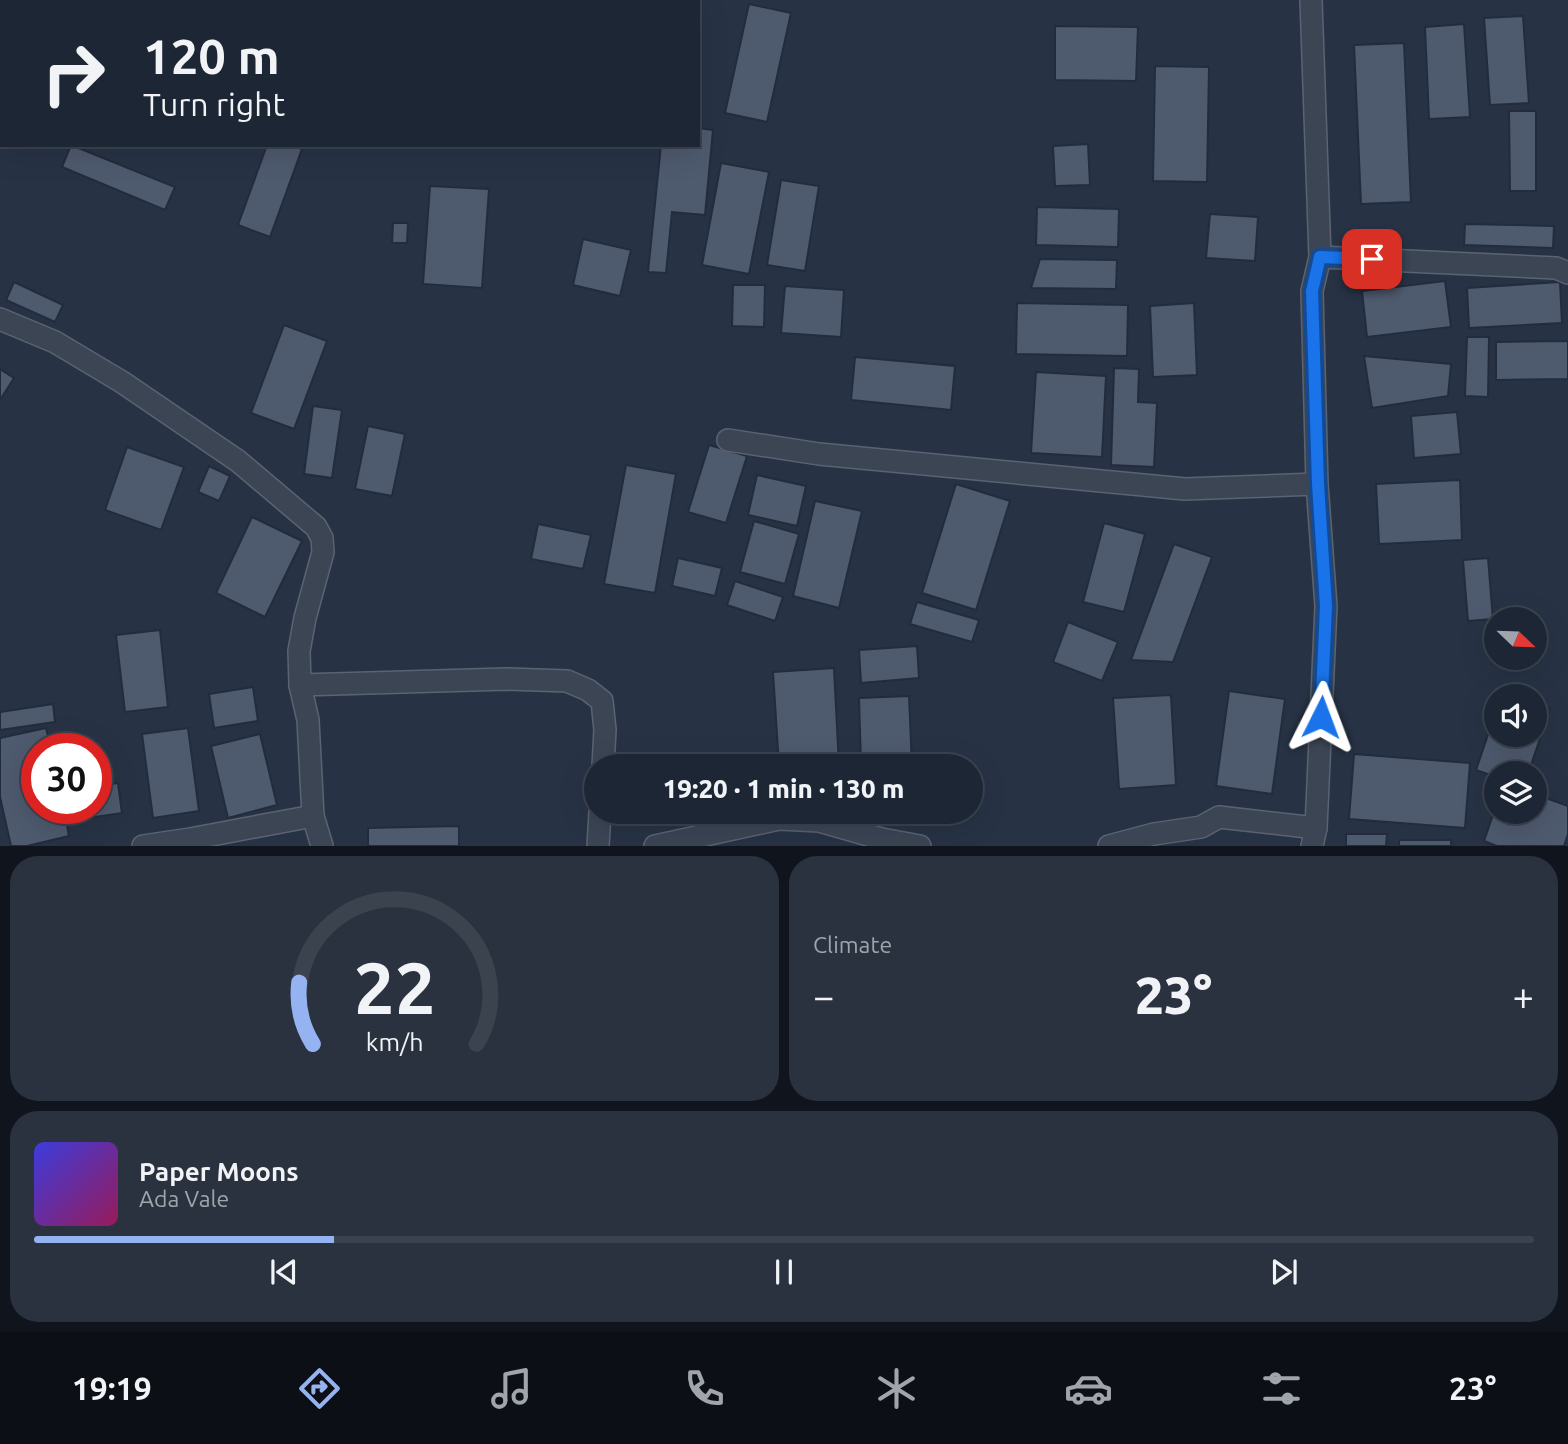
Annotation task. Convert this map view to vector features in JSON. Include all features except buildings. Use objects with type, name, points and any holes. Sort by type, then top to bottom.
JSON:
[{"type":"street","points":[[1109,845],[1154,834],[1201,827],[1219,817],[1314,837],[1326,606],[1318,484],[1312,291],[1320,257],[1311,0]]},
{"type":"street","points":[[1320,257],[1556,268],[1568,273]]},
{"type":"street","points":[[0,319],[55,342],[122,382],[238,461],[316,527],[322,538],[323,552],[299,651],[300,685],[308,720],[313,816],[322,845]]},
{"type":"street","points":[[728,440],[819,454],[1185,489],[1318,484]]},
{"type":"street","points":[[300,685],[506,679],[567,681],[588,690],[602,701],[604,754]]},
{"type":"street","points":[[143,845],[313,816]]},
{"type":"street","points":[[655,845],[779,819],[818,821],[882,839],[920,845]]},
{"type":"street","points":[[598,845],[599,824]]},
{"type":"route","points":[[1321,717],[1326,606],[1318,484],[1312,291],[1320,257],[1372,259]]}]
